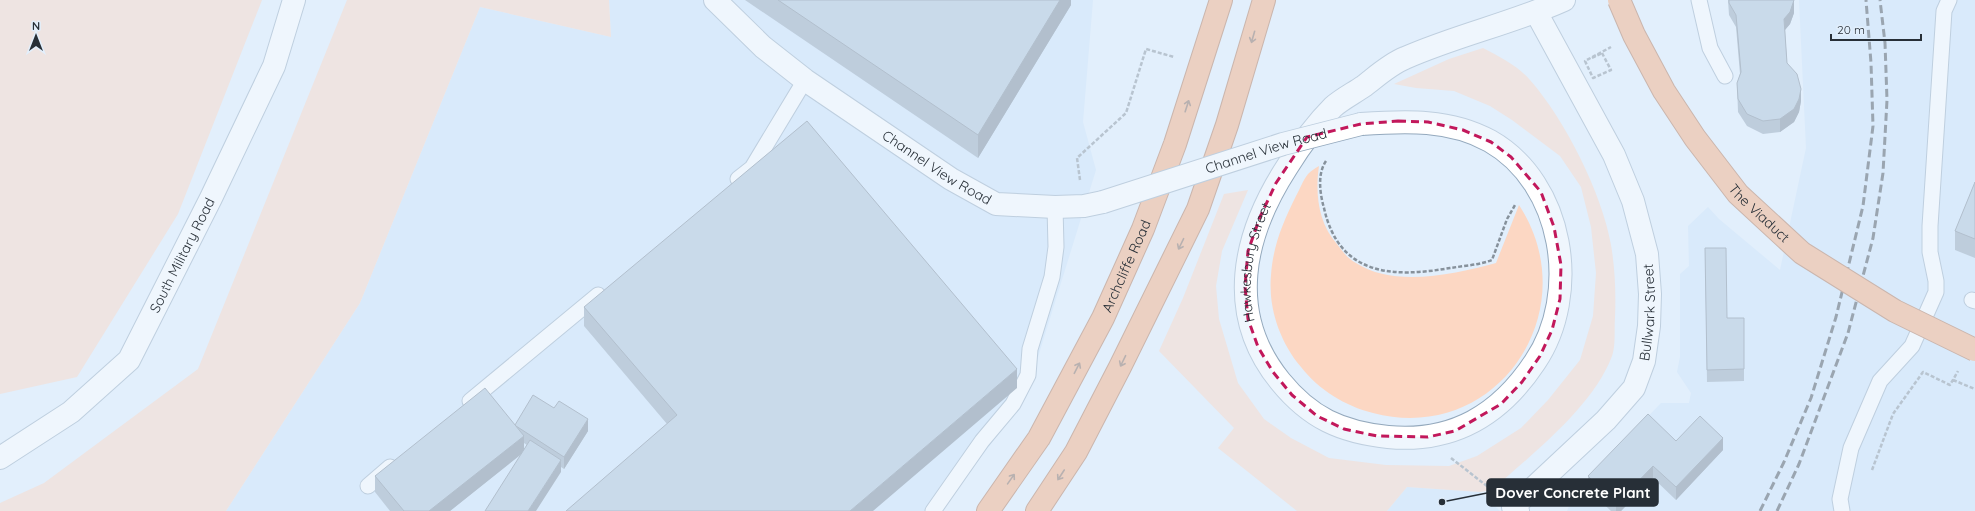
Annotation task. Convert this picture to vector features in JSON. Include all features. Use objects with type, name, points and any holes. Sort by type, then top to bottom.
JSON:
[{"type":"highway","name":"Archcliffe Road","points":[[988,511],[1039,438],[1103,318],[1142,229],[1175,144],[1221,0]]},
{"type":"highway","points":[[1037,511],[1076,452],[1198,209],[1227,125],[1264,0]]},
{"type":"highway","name":"The Viaduct","points":[[1619,0],[1634,35],[1664,91],[1695,138],[1738,194],[1802,253],[1895,311],[1975,350]]},
{"type":"street","name":"South Military Road","points":[[0,458],[71,412],[129,360],[211,198],[274,66],[294,0]]},
{"type":"street","name":"Channel View Road","points":[[715,0],[763,47],[805,80],[951,180],[996,204],[1055,207],[1084,206],[1103,202],[1283,144],[1361,124]]},
{"type":"street","name":"Hawkesbury Street","points":[[1361,124],[1398,121],[1428,122],[1463,130],[1491,142],[1516,162],[1540,192],[1554,227],[1561,265],[1560,299],[1552,330],[1540,356],[1522,382],[1501,404],[1454,431],[1428,437],[1390,437],[1344,429],[1317,416],[1292,395],[1273,372],[1258,347],[1248,319],[1244,286],[1248,251],[1260,217],[1276,183],[1301,145],[1334,106],[1402,59],[1465,35],[1536,12],[1564,0]]},
{"type":"street","name":"Bullwark Street","points":[[1516,509],[1606,420],[1634,388],[1644,361],[1649,326],[1650,294],[1647,254],[1633,201],[1614,155],[1536,12]]},
{"type":"lane","points":[[1699,0],[1710,48],[1725,76]]},
{"type":"lane","points":[[1842,511],[1840,499],[1851,448],[1880,381],[1912,346],[1936,292],[1936,281],[1930,252],[1930,226],[1944,11],[1949,0]]},
{"type":"lane","points":[[728,188],[752,168],[805,80]]},
{"type":"lane","points":[[933,511],[982,441],[1013,404],[1028,375],[1030,349],[1052,277],[1056,247],[1055,207]]},
{"type":"lane","points":[[459,410],[612,284]]},
{"type":"lane","points":[[368,486],[398,460]]},
{"type":"path","points":[[1602,53],[1611,70],[1593,78],[1585,61],[1634,35]]},
{"type":"path","points":[[1077,158],[1126,113],[1146,49],[1175,58]]},
{"type":"path","points":[[1394,273],[1427,272],[1492,260],[1507,219],[1515,206],[1516,162]]},
{"type":"path","points":[[1869,477],[1893,414],[1923,372],[1950,385],[1960,367]]},
{"type":"path","points":[[1953,380],[1975,389]]},
{"type":"path","points":[[1428,437],[1457,464],[1516,509]]},
{"type":"highlighted area","points":[[1398,121],[1428,122],[1463,130],[1491,142],[1511,157],[1541,192],[1554,227],[1561,265],[1560,299],[1552,330],[1540,356],[1522,382],[1501,404],[1455,431],[1428,437],[1377,436],[1344,429],[1317,416],[1292,395],[1273,372],[1258,347],[1248,319],[1245,286],[1248,251],[1260,217],[1276,183],[1307,137],[1361,124]]},
{"type":"shaded area","points":[[0,0],[262,0],[178,214],[77,377],[0,394]]},
{"type":"shaded area","points":[[347,0],[609,0],[611,37],[480,7],[360,303],[226,511],[0,511],[0,503],[44,483],[198,369]]},
{"type":"shaded area","points":[[609,0],[1093,0],[1083,122],[1096,170],[1025,399],[940,511],[226,511],[360,303],[480,7],[611,37]]},
{"type":"shaded area","points":[[1799,0],[1975,0],[1975,511],[1567,511],[1575,492],[1661,403],[1689,403],[1691,393],[1677,372],[1680,357],[1680,274],[1689,266],[1688,226],[1708,207],[1719,219],[1780,270],[1806,148]]},
{"type":"shaded area","points":[[1483,48],[1514,66],[1530,80],[1543,96],[1569,136],[1591,180],[1611,245],[1615,281],[1614,342],[1612,356],[1603,375],[1591,393],[1560,429],[1492,490],[1480,492],[1407,487],[1387,511],[1297,511],[1218,448],[1234,428],[1159,351],[1183,298],[1224,194],[1248,190],[1222,251],[1216,286],[1219,319],[1238,383],[1264,419],[1291,438],[1329,458],[1386,465],[1449,466],[1477,456],[1521,428],[1548,400],[1580,360],[1593,316],[1596,273],[1591,227],[1581,187],[1560,156],[1512,120],[1490,106],[1454,91],[1416,88],[1394,84],[1449,59]]},
{"type":"shaded area","points":[[1319,166],[1317,187],[1319,207],[1331,236],[1345,255],[1353,261],[1371,271],[1388,275],[1406,277],[1444,274],[1496,263],[1519,205],[1538,246],[1543,287],[1536,326],[1518,361],[1491,390],[1457,409],[1417,418],[1373,413],[1352,406],[1333,396],[1316,383],[1301,367],[1287,347],[1277,324],[1271,300],[1271,275],[1276,244],[1287,215],[1306,176]]},
{"type":"shaded area","points":[[1407,487],[1480,492],[1500,511],[1387,511]]},
{"type":"building","points":[[778,0],[1060,0],[978,135]]},
{"type":"building","points":[[1729,0],[1794,0],[1790,12],[1784,19],[1787,63],[1797,74],[1801,89],[1799,99],[1794,109],[1780,119],[1763,121],[1747,114],[1738,99],[1737,83],[1741,72],[1736,15],[1729,3]]},
{"type":"building","points":[[807,121],[1017,369],[850,511],[566,511],[677,415],[584,307]]},
{"type":"building","points":[[1975,182],[1975,239],[1955,231]]},
{"type":"building","points":[[1705,248],[1726,248],[1727,318],[1744,318],[1744,369],[1707,370]]},
{"type":"building","points":[[485,388],[524,436],[429,511],[404,511],[375,476]]},
{"type":"building","points":[[533,395],[554,408],[559,401],[588,419],[564,457],[515,425]]},
{"type":"building","points":[[1648,414],[1676,441],[1700,416],[1723,438],[1676,487],[1653,466],[1616,504],[1588,476]]},
{"type":"building","points":[[530,440],[561,460],[528,511],[485,511]]},
{"type":"railway","points":[[1760,511],[1784,462],[1811,398],[1836,317],[1863,206],[1873,126],[1871,63],[1866,0]]},
{"type":"railway","points":[[1777,511],[1799,464],[1848,333],[1873,238],[1883,173],[1887,100],[1885,43],[1880,0]]},
{"type":"place","name":"Dover Concrete Plant","points":[[1442,502]]}]
